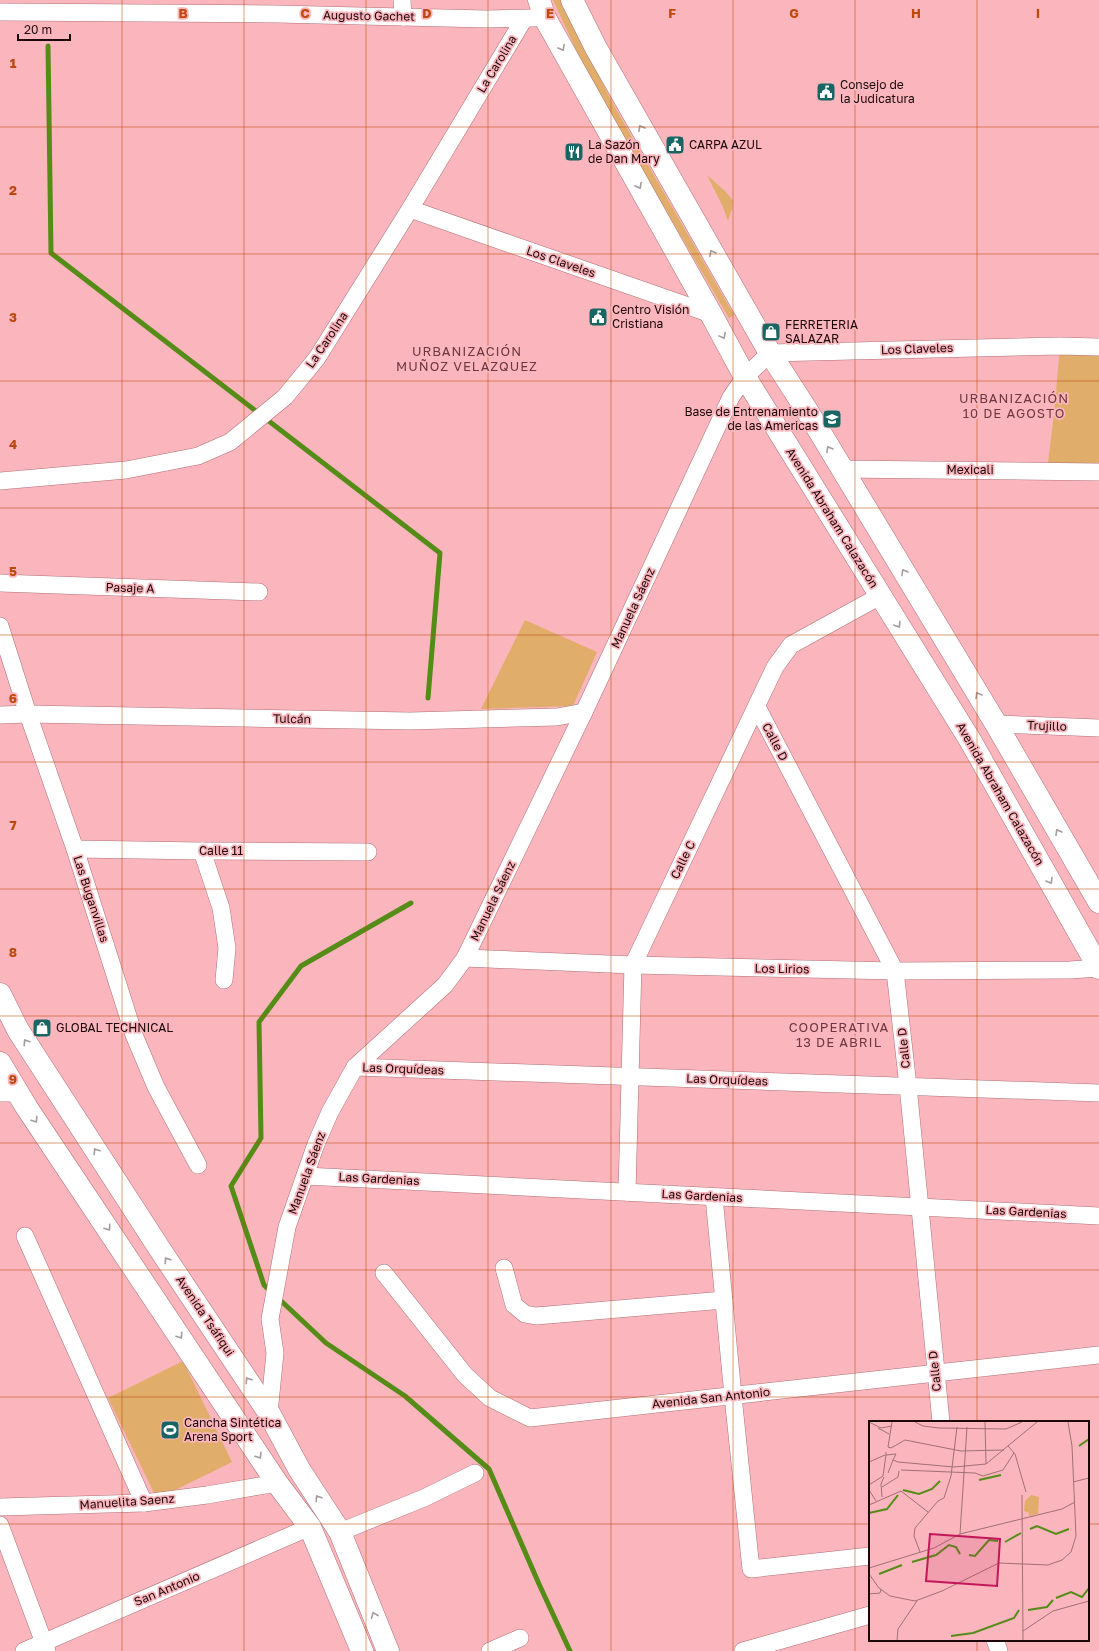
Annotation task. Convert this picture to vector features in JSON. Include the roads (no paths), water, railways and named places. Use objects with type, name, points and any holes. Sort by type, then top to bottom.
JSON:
[{"type":"main road","points":[[572,0],[596,48],[770,353],[806,409],[996,724],[1099,902]]},
{"type":"main road","name":"Avenida Abraham Calazacón","points":[[536,12],[711,314],[745,377],[970,740],[1099,968]]},
{"type":"main road","name":"Avenida Tsáfiqui","points":[[0,994],[18,1030],[161,1251],[269,1412],[299,1469],[340,1532],[388,1651]]},
{"type":"main road","points":[[0,1063],[9,1093],[277,1483],[310,1527],[362,1651]]},
{"type":"street","name":"Augusto Gachet","points":[[0,12],[144,6],[403,8],[486,19],[536,12]]},
{"type":"street","name":"La Carolina","points":[[0,481],[126,470],[198,456],[230,442],[285,397],[317,358],[536,12]]},
{"type":"street","name":"Los Claveles","points":[[410,209],[711,314]]},
{"type":"street","name":"Los Claveles","points":[[770,353],[1060,346],[1099,347]]},
{"type":"street","points":[[745,377],[770,353]]},
{"type":"street","name":"Manuela Sáenz","points":[[269,1412],[275,1353],[270,1319],[286,1227],[316,1144],[330,1112],[355,1067],[445,985],[465,958],[584,712],[731,397],[745,377]]},
{"type":"street","name":"Mexicali","points":[[842,469],[1099,472]]},
{"type":"street","name":"Pasaje A","points":[[0,583],[259,592]]},
{"type":"street","name":"Calle C","points":[[627,1192],[633,965],[775,668],[791,645],[880,596]]},
{"type":"street","name":"Las Buganvillas","points":[[0,626],[134,1035],[156,1087],[198,1165]]},
{"type":"street","name":"Calle D","points":[[757,707],[895,971],[908,1086],[941,1421]]},
{"type":"street","name":"Tulcán","points":[[0,715],[28,714],[410,721],[557,717],[584,712]]},
{"type":"street","name":"Trujillo","points":[[996,724],[1099,728]]},
{"type":"street","name":"Calle 11","points":[[74,849],[202,852],[368,852]]},
{"type":"street","points":[[202,852],[221,908],[227,948],[224,980]]},
{"type":"street","name":"Los Lirios","points":[[465,958],[633,965],[895,971],[1070,970],[1099,968]]},
{"type":"street","name":"Las Orquídeas","points":[[355,1067],[1099,1093]]},
{"type":"street","name":"Las Gardenias","points":[[305,1176],[1099,1216]]},
{"type":"street","points":[[714,1196],[751,1569],[869,1556]]},
{"type":"street","points":[[25,1236],[144,1503]]},
{"type":"street","points":[[504,1268],[514,1305],[525,1314],[536,1316],[724,1300]]},
{"type":"street","name":"Avenida San Antonio","points":[[384,1273],[465,1375],[490,1398],[530,1418],[1099,1355]]},
{"type":"street","points":[[340,1532],[424,1498],[475,1473]]},
{"type":"street","name":"Manuelita Saenz","points":[[0,1507],[144,1503],[208,1495],[277,1483]]},
{"type":"street","points":[[0,1525],[45,1646]]},
{"type":"street","name":"San Antonio","points":[[24,1651],[45,1646],[310,1527]]},
{"type":"street","points":[[743,1651],[869,1615]]},
{"type":"street","points":[[490,1651],[520,1638]]},
{"type":"street","points":[[995,1641],[999,1651]]},
{"type":"waterway","points":[[48,46],[51,253],[440,553],[428,698]]},
{"type":"waterway","points":[[272,1293],[264,1285],[231,1186],[261,1138],[259,1022],[301,966],[411,903]]},
{"type":"waterway","points":[[278,1298],[326,1343],[405,1396],[489,1469],[570,1651]]},
{"type":"place","name":"Consejo de la Judicatura","points":[[826,92]]},
{"type":"place","name":"CARPA AZUL","points":[[675,145]]},
{"type":"place","name":"La Sazón de Dan Mary","points":[[574,152]]},
{"type":"place","name":"Centro Visión Cristiana","points":[[598,317]]},
{"type":"place","name":"FERRETERIA SALAZAR","points":[[771,332]]},
{"type":"place","name":"Base de Entrenamiento de las Americas","points":[[832,419]]},
{"type":"place","name":"GLOBAL TECHNICAL","points":[[42,1028]]},
{"type":"place","name":"Cancha Sintética Arena Sport","points":[[170,1430]]},
{"type":"district","name":"URBANIZACIÓN MUÑOZ VELAZQUEZ","points":[[467,358]]},
{"type":"district","name":"URBANIZACIÓN 10 DE AGOSTO","points":[[1014,406]]},
{"type":"district","name":"COOPERATIVA 13 DE ABRIL","points":[[839,1034]]}]
